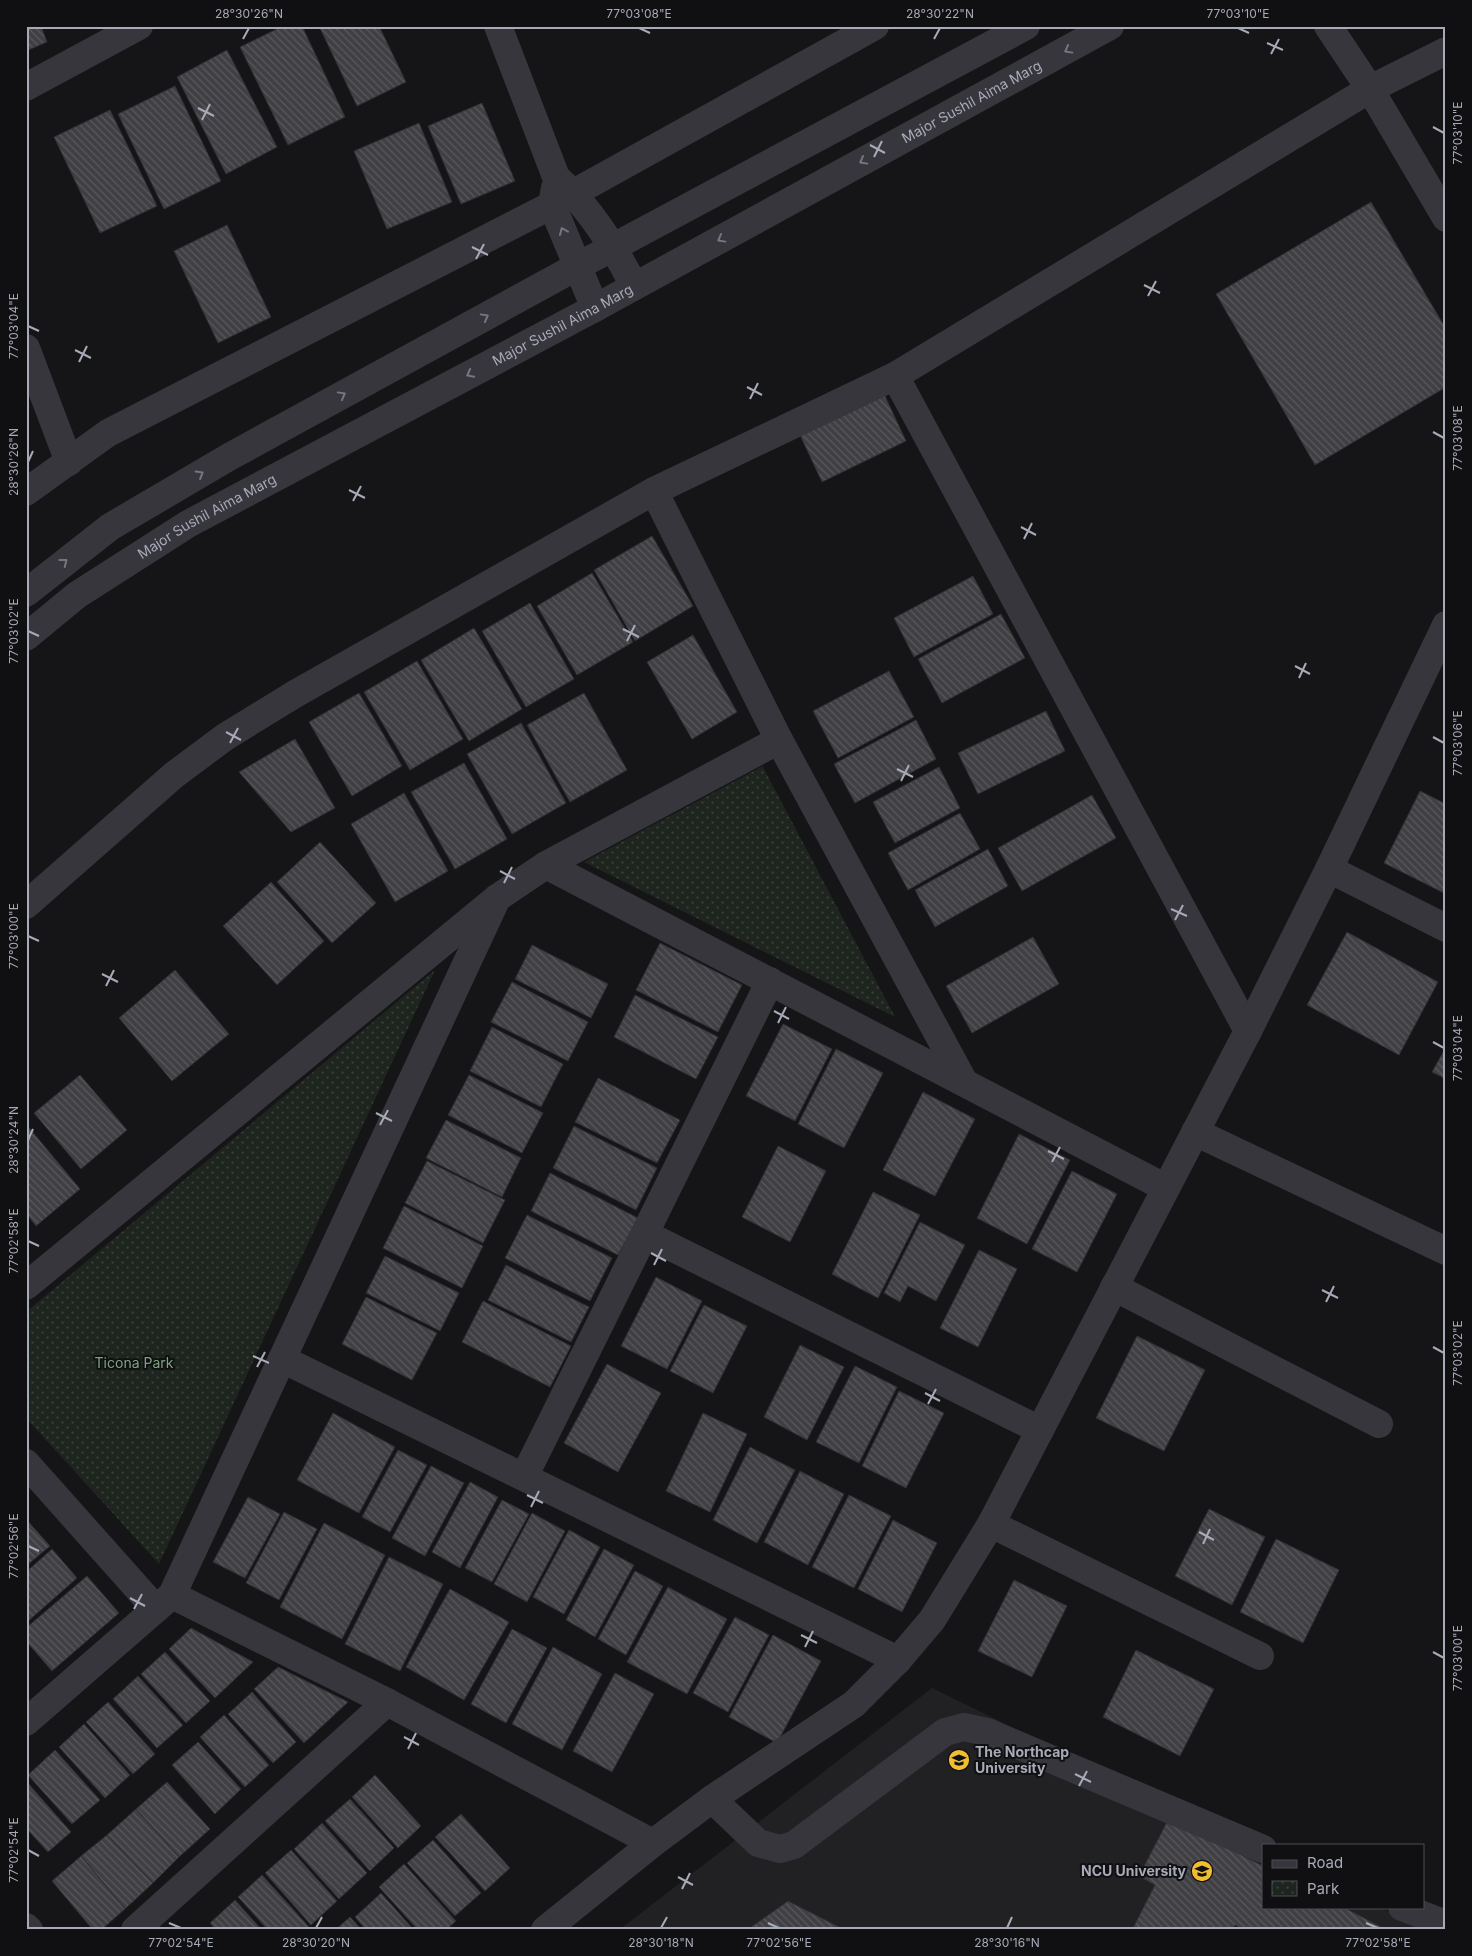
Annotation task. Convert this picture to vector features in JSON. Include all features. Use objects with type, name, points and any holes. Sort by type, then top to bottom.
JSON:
[{"type":"street","points":[[26,87],[139,26]]},
{"type":"street","points":[[498,26],[561,192],[578,266],[595,308]]},
{"type":"street","points":[[816,58],[834,26]]},
{"type":"street","points":[[26,492],[108,433],[875,26]]},
{"type":"street","points":[[26,593],[110,527],[229,457],[578,266],[1026,26]]},
{"type":"street","name":"Major Sushil Aima Marg","points":[[26,637],[77,595],[188,524],[595,308],[1110,26]]},
{"type":"street","points":[[1328,26],[1370,88],[1446,218]]},
{"type":"street","points":[[26,905],[174,775],[225,737],[295,694],[654,491],[895,376],[1370,88],[1446,51]]},
{"type":"street","points":[[561,192],[614,247],[634,286]]},
{"type":"street","points":[[26,348],[69,462]]},
{"type":"street","points":[[895,376],[1248,1031]]},
{"type":"street","points":[[654,491],[779,740],[964,1082]]},
{"type":"street","points":[[545,1930],[653,1843],[712,1799],[854,1704],[898,1660],[932,1620],[990,1524],[1196,1132],[1329,869],[1446,625]]},
{"type":"street","points":[[26,1286],[497,898],[546,865],[779,740]]},
{"type":"street","points":[[546,865],[1166,1188]]},
{"type":"street","points":[[1329,869],[1446,928]]},
{"type":"street","points":[[26,1722],[164,1602],[282,1359],[497,898]]},
{"type":"street","points":[[524,1477],[770,981]]},
{"type":"street","points":[[1196,1132],[1446,1251]]},
{"type":"street","points":[[645,1234],[1040,1430]]},
{"type":"street","points":[[1114,1287],[1378,1424]]},
{"type":"street","points":[[282,1359],[898,1660]]},
{"type":"street","points":[[26,1463],[164,1602],[387,1702],[615,1821],[653,1843]]},
{"type":"street","points":[[990,1524],[1260,1656]]},
{"type":"street","points":[[135,1930],[387,1702]]},
{"type":"street","points":[[712,1799],[758,1843],[780,1849],[794,1845],[945,1732],[964,1727],[987,1732],[1262,1849]]},
{"type":"street","points":[[1405,1908],[1446,1924]]},
{"type":"shaded area","name":"The Northcap University","points":[[932,1688],[1262,1850],[1262,1908],[1381,1908],[1425,1930],[619,1930]]},
{"type":"green space","points":[[763,767],[895,1017],[584,862]]},
{"type":"green space","name":"Ticona Park","points":[[435,970],[159,1564],[26,1418],[26,1312]]},
{"type":"building","points":[[26,26],[41,26],[47,42],[26,51]]},
{"type":"building","points":[[283,26],[302,26],[345,117],[288,145],[240,47]]},
{"type":"building","points":[[319,26],[379,26],[406,82],[357,106]]},
{"type":"building","points":[[227,50],[277,147],[226,174],[177,77]]},
{"type":"building","points":[[175,86],[221,181],[164,209],[118,114]]},
{"type":"building","points":[[482,103],[515,181],[461,204],[428,126]]},
{"type":"building","points":[[110,110],[157,206],[100,233],[54,137]]},
{"type":"building","points":[[419,123],[452,202],[387,229],[354,151]]},
{"type":"building","points":[[1371,202],[1446,329],[1446,387],[1315,465],[1216,294]]},
{"type":"building","points":[[227,225],[271,317],[218,343],[174,251]]},
{"type":"building","points":[[884,394],[906,441],[822,482],[800,435]]},
{"type":"building","points":[[652,536],[693,606],[635,641],[594,570]]},
{"type":"building","points":[[592,573],[633,642],[577,675],[537,606]]},
{"type":"building","points":[[973,576],[993,614],[914,657],[894,618]]},
{"type":"building","points":[[530,603],[574,679],[526,707],[482,631]]},
{"type":"building","points":[[1001,614],[1025,658],[942,703],[918,659]]},
{"type":"building","points":[[474,628],[522,709],[469,741],[421,660]]},
{"type":"building","points":[[693,635],[737,712],[692,739],[647,662]]},
{"type":"building","points":[[417,661],[463,739],[410,770],[364,692]]},
{"type":"building","points":[[889,671],[914,717],[838,758],[813,711]]},
{"type":"building","points":[[359,693],[402,766],[352,796],[309,722]]},
{"type":"building","points":[[584,693],[627,770],[570,802],[527,725]]},
{"type":"building","points":[[1046,711],[1065,751],[978,794],[958,753]]},
{"type":"building","points":[[916,720],[936,759],[855,803],[834,764]]},
{"type":"building","points":[[521,723],[566,803],[512,834],[467,754]]},
{"type":"building","points":[[295,739],[335,808],[291,832],[239,772]]},
{"type":"building","points":[[464,763],[507,839],[455,869],[411,792]]},
{"type":"building","points":[[939,767],[960,808],[895,843],[873,802]]},
{"type":"building","points":[[1420,791],[1446,804],[1446,894],[1384,863]]},
{"type":"building","points":[[404,793],[448,871],[395,902],[351,824]]},
{"type":"building","points":[[1092,795],[1116,838],[1022,891],[998,848]]},
{"type":"building","points":[[960,813],[980,849],[908,890],[888,853]]},
{"type":"building","points":[[320,842],[376,903],[332,943],[277,882]]},
{"type":"building","points":[[988,849],[1008,886],[935,927],[915,890]]},
{"type":"building","points":[[271,882],[324,941],[277,985],[223,926]]},
{"type":"building","points":[[1347,932],[1438,982],[1399,1055],[1307,1005]]},
{"type":"building","points":[[1033,937],[1059,984],[972,1033],[946,986]]},
{"type":"building","points":[[660,943],[742,985],[718,1032],[636,990]]},
{"type":"building","points":[[532,945],[608,984],[591,1018],[515,979]]},
{"type":"building","points":[[175,970],[229,1034],[172,1081],[119,1018]]},
{"type":"building","points":[[512,982],[588,1022],[568,1061],[491,1022]]},
{"type":"building","points":[[635,995],[718,1037],[696,1079],[614,1037]]},
{"type":"building","points":[[783,1024],[832,1049],[795,1121],[746,1096]]},
{"type":"building","points":[[492,1027],[563,1064],[541,1107],[470,1071]]},
{"type":"building","points":[[1446,1047],[1446,1079],[1432,1072]]},
{"type":"building","points":[[836,1049],[883,1073],[844,1148],[798,1124]]},
{"type":"building","points":[[80,1075],[127,1130],[81,1169],[34,1113]]},
{"type":"building","points":[[469,1075],[543,1113],[522,1153],[448,1115]]},
{"type":"building","points":[[598,1078],[680,1120],[657,1163],[575,1122]]},
{"type":"building","points":[[923,1092],[975,1119],[935,1196],[883,1170]]},
{"type":"building","points":[[446,1120],[521,1158],[502,1197],[426,1158]]},
{"type":"building","points":[[26,1124],[80,1189],[36,1226],[26,1213]]},
{"type":"building","points":[[574,1126],[657,1168],[636,1210],[553,1168]]},
{"type":"building","points":[[1019,1134],[1070,1160],[1027,1244],[977,1218]]},
{"type":"building","points":[[778,1146],[826,1171],[790,1242],[742,1217]]},
{"type":"building","points":[[427,1161],[505,1200],[483,1243],[405,1203]]},
{"type":"building","points":[[1072,1171],[1117,1194],[1077,1272],[1032,1249]]},
{"type":"building","points":[[550,1173],[638,1218],[618,1255],[531,1211]]},
{"type":"building","points":[[873,1192],[920,1215],[878,1298],[832,1274]]},
{"type":"building","points":[[404,1206],[483,1246],[462,1288],[383,1248]]},
{"type":"building","points":[[527,1215],[612,1258],[590,1301],[505,1258]]},
{"type":"building","points":[[920,1222],[965,1245],[936,1301],[908,1286],[900,1302],[884,1293]]},
{"type":"building","points":[[979,1250],[1017,1269],[978,1347],[940,1328]]},
{"type":"building","points":[[385,1256],[459,1293],[440,1331],[366,1293]]},
{"type":"building","points":[[506,1265],[589,1307],[571,1342],[488,1300]]},
{"type":"building","points":[[656,1277],[702,1301],[667,1369],[621,1346]]},
{"type":"building","points":[[366,1297],[437,1333],[412,1380],[342,1344]]},
{"type":"building","points":[[483,1301],[571,1346],[550,1387],[462,1342]]},
{"type":"building","points":[[704,1305],[747,1326],[713,1393],[670,1371]]},
{"type":"building","points":[[1137,1336],[1205,1370],[1164,1451],[1096,1418]]},
{"type":"building","points":[[800,1345],[844,1367],[807,1440],[764,1417]]},
{"type":"building","points":[[607,1364],[661,1393],[618,1472],[564,1443]]},
{"type":"building","points":[[855,1366],[897,1387],[859,1463],[816,1442]]},
{"type":"building","points":[[899,1391],[944,1413],[906,1488],[862,1466]]},
{"type":"building","points":[[333,1413],[395,1447],[359,1513],[297,1480]]},
{"type":"building","points":[[703,1413],[747,1434],[710,1512],[666,1491]]},
{"type":"building","points":[[750,1447],[795,1470],[757,1543],[713,1520]]},
{"type":"building","points":[[398,1450],[427,1465],[390,1532],[362,1517]]},
{"type":"building","points":[[431,1466],[464,1483],[425,1556],[392,1538]]},
{"type":"building","points":[[800,1471],[844,1494],[808,1565],[764,1542]]},
{"type":"building","points":[[470,1482],[498,1497],[460,1568],[432,1552]]},
{"type":"building","points":[[849,1495],[891,1516],[854,1588],[812,1567]]},
{"type":"building","points":[[248,1497],[280,1514],[245,1578],[213,1562]]},
{"type":"building","points":[[502,1500],[529,1514],[492,1582],[465,1568]]},
{"type":"building","points":[[1209,1509],[1265,1537],[1232,1605],[1175,1576]]},
{"type":"building","points":[[284,1512],[317,1529],[279,1600],[246,1583]]},
{"type":"building","points":[[532,1513],[565,1531],[527,1602],[494,1584]]},
{"type":"building","points":[[26,1519],[50,1546],[26,1566]]},
{"type":"building","points":[[893,1520],[937,1543],[902,1612],[858,1589]]},
{"type":"building","points":[[324,1523],[385,1555],[342,1639],[280,1607]]},
{"type":"building","points":[[569,1530],[600,1547],[564,1614],[533,1597]]},
{"type":"building","points":[[1276,1539],[1339,1570],[1303,1643],[1240,1612]]},
{"type":"building","points":[[52,1549],[77,1578],[26,1623],[26,1572]]},
{"type":"building","points":[[604,1549],[634,1565],[595,1637],[566,1620]]},
{"type":"building","points":[[389,1557],[443,1584],[400,1671],[345,1644]]},
{"type":"building","points":[[635,1571],[663,1586],[626,1655],[598,1639]]},
{"type":"building","points":[[87,1576],[119,1613],[52,1671],[26,1641],[26,1628]]},
{"type":"building","points":[[1014,1580],[1067,1606],[1032,1677],[978,1651]]},
{"type":"building","points":[[668,1587],[727,1619],[687,1694],[627,1662]]},
{"type":"building","points":[[450,1589],[509,1622],[464,1700],[406,1667]]},
{"type":"building","points":[[735,1617],[769,1635],[728,1712],[693,1693]]},
{"type":"building","points":[[191,1628],[253,1662],[215,1698],[169,1649]]},
{"type":"building","points":[[512,1629],[547,1648],[506,1723],[471,1704]]},
{"type":"building","points":[[773,1635],[821,1661],[777,1743],[729,1717]]},
{"type":"building","points":[[553,1647],[602,1674],[562,1750],[512,1724]]},
{"type":"building","points":[[1136,1650],[1214,1689],[1180,1756],[1103,1717]]},
{"type":"building","points":[[165,1652],[210,1701],[186,1723],[141,1674]]},
{"type":"building","points":[[278,1667],[348,1702],[304,1743],[254,1689]]},
{"type":"building","points":[[615,1673],[654,1694],[612,1772],[573,1751]]},
{"type":"building","points":[[138,1676],[183,1725],[157,1748],[113,1699]]},
{"type":"building","points":[[252,1692],[296,1742],[273,1763],[228,1714]]},
{"type":"building","points":[[108,1702],[155,1754],[133,1774],[86,1722]]},
{"type":"building","points":[[224,1715],[269,1765],[245,1787],[200,1737]]},
{"type":"building","points":[[84,1724],[130,1775],[105,1798],[59,1747]]},
{"type":"building","points":[[198,1742],[241,1789],[215,1814],[172,1765]]},
{"type":"building","points":[[55,1750],[100,1800],[72,1824],[28,1775]]},
{"type":"building","points":[[375,1775],[421,1826],[398,1848],[352,1797]]},
{"type":"building","points":[[26,1781],[71,1832],[48,1852],[26,1828]]},
{"type":"building","points":[[167,1782],[210,1829],[179,1857],[136,1809]]},
{"type":"building","points":[[350,1799],[394,1848],[370,1871],[325,1821]]},
{"type":"building","points":[[136,1809],[179,1857],[153,1883],[107,1835]]},
{"type":"building","points":[[461,1814],[510,1868],[485,1891],[435,1837]]},
{"type":"building","name":"NCU University","points":[[1169,1818],[1262,1865],[1262,1908],[1345,1908],[1387,1930],[1244,1930],[1235,1925],[1232,1930],[1132,1930],[1155,1885],[1139,1876]]},
{"type":"building","points":[[322,1823],[367,1873],[339,1899],[294,1849]]},
{"type":"building","points":[[107,1835],[153,1883],[125,1909],[81,1856]]},
{"type":"building","points":[[433,1840],[481,1893],[455,1916],[407,1863]]},
{"type":"building","points":[[291,1850],[337,1901],[311,1925],[265,1873]]},
{"type":"building","points":[[81,1856],[125,1909],[101,1930],[93,1930],[52,1881]]},
{"type":"building","points":[[404,1864],[456,1921],[446,1930],[418,1930],[379,1887]]},
{"type":"building","points":[[262,1875],[310,1930],[268,1930],[238,1897]]},
{"type":"building","points":[[381,1893],[414,1930],[366,1930],[355,1917]]},
{"type":"building","points":[[235,1900],[262,1930],[216,1930],[210,1923]]},
{"type":"building","points":[[788,1901],[845,1930],[747,1930]]},
{"type":"building","points":[[350,1917],[362,1930],[335,1930]]},
{"type":"place","name":"The Northcap University","points":[[959,1760]]},
{"type":"place","name":"NCU University","points":[[1202,1871]]}]
